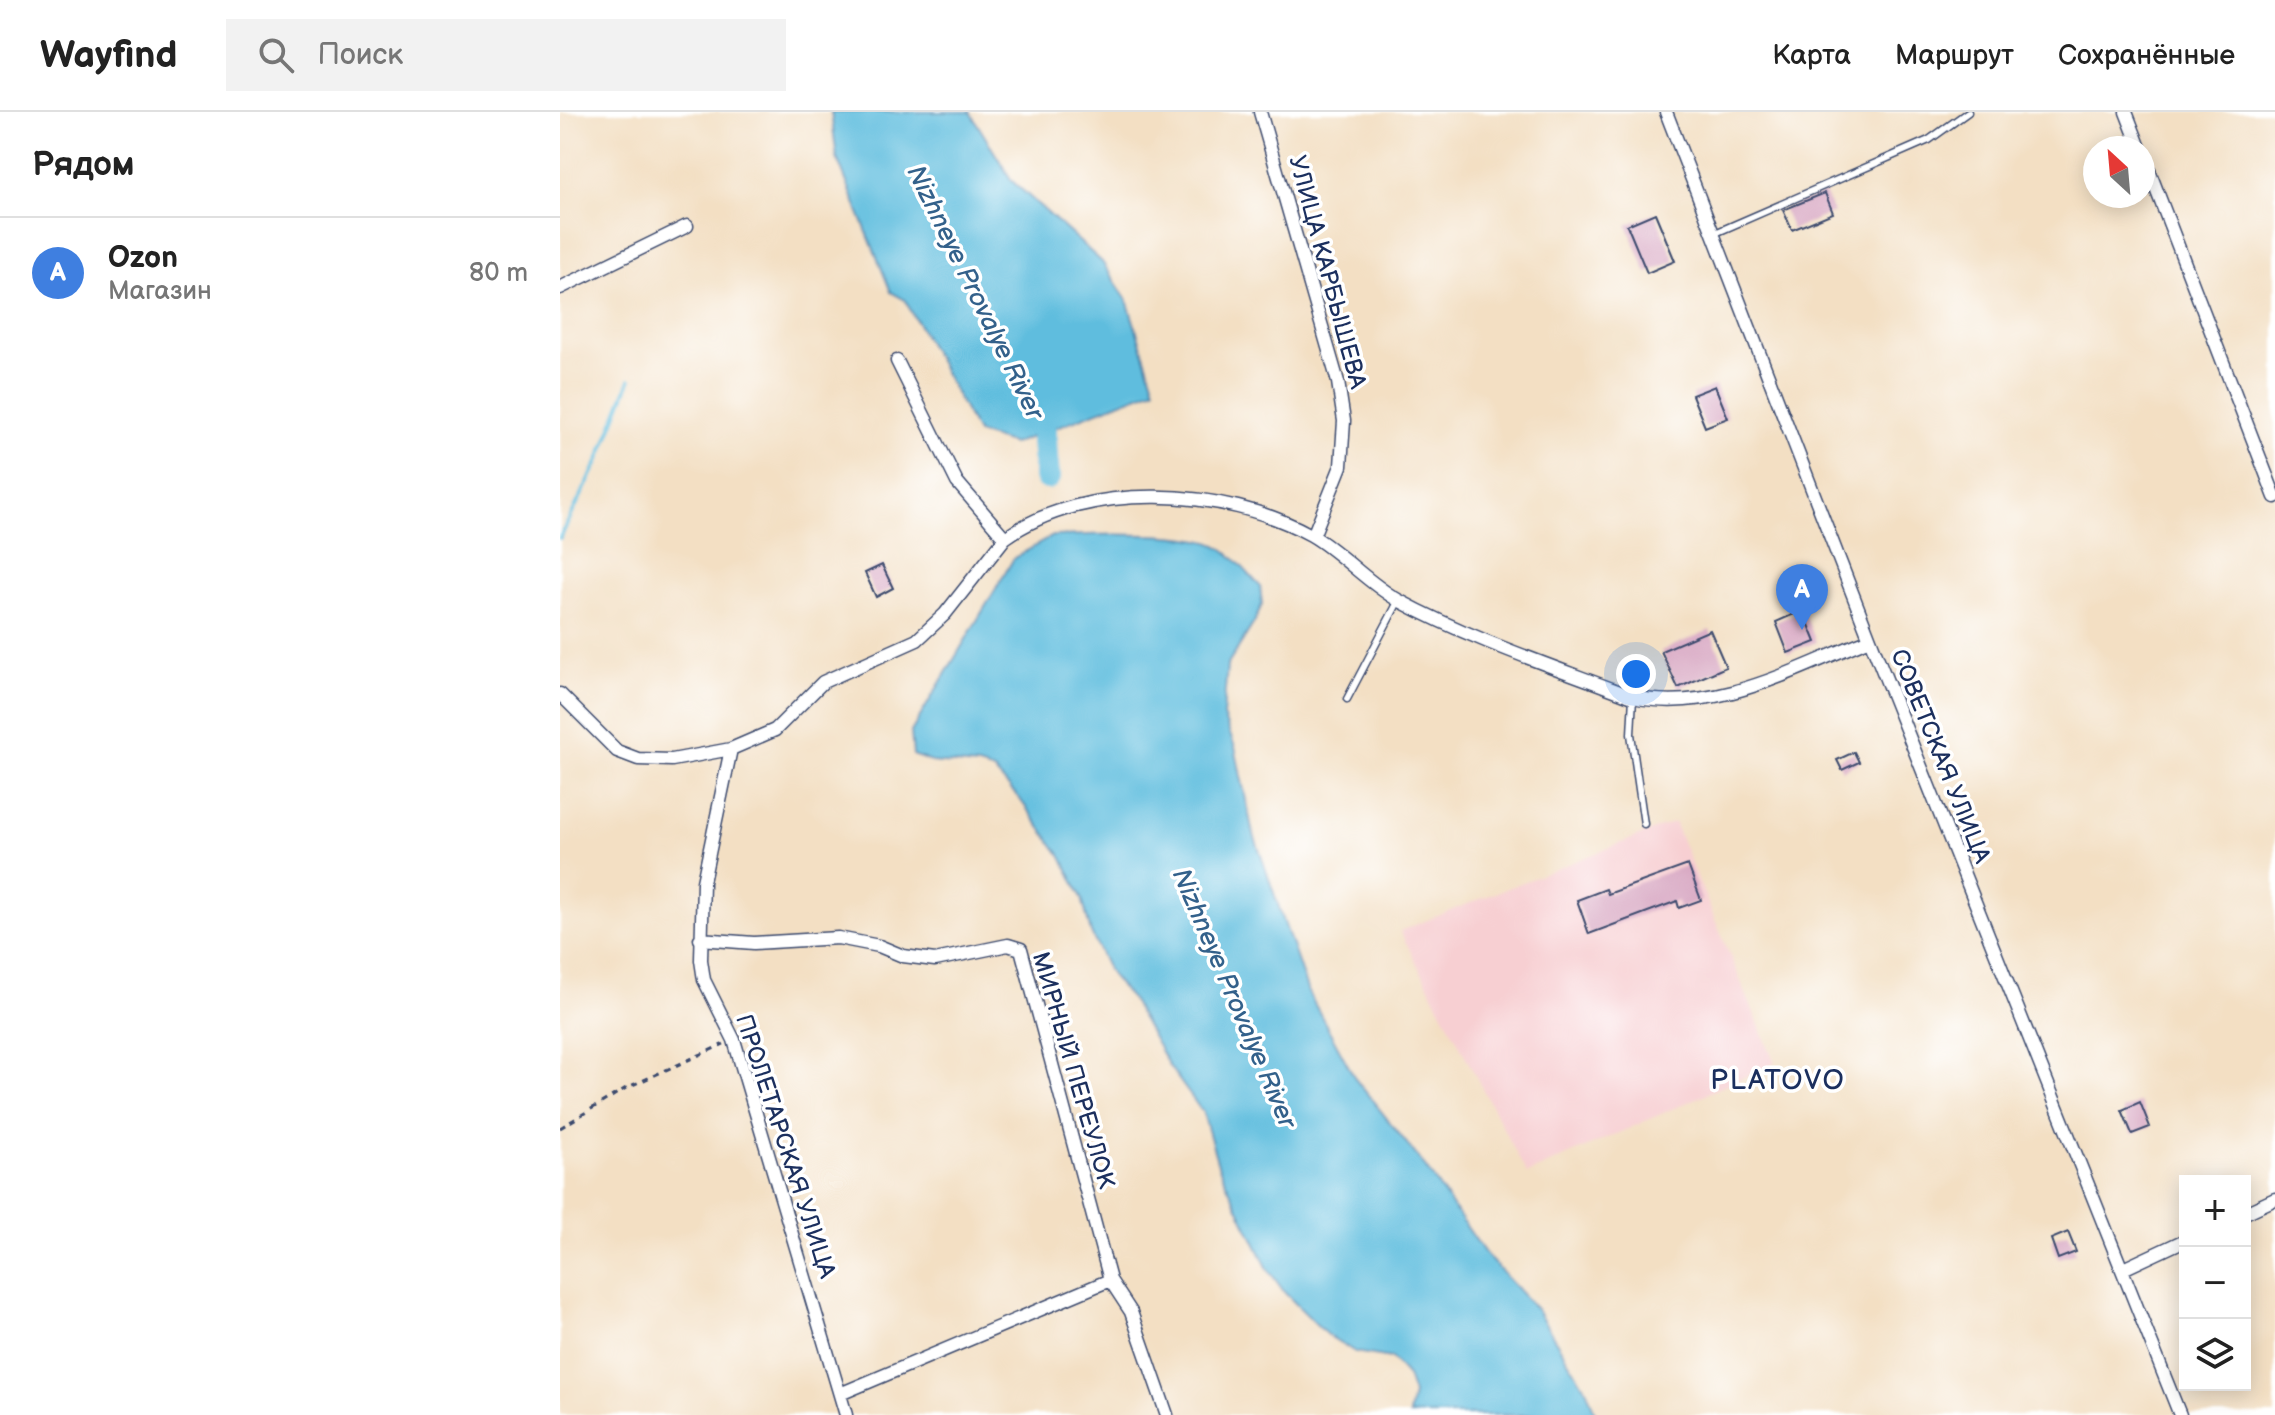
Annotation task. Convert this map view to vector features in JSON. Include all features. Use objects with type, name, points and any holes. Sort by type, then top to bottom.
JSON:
[{"type":"street","name":"УЛИЦА КАРБЫШЕВА","points":[[1260,112],[1338,382],[1342,408],[1341,466],[1313,536]]},
{"type":"street","name":"СОВЕТСКАЯ УЛИЦА","points":[[1666,112],[1870,639],[2180,1415]]},
{"type":"street","points":[[2126,112],[2135,136]]},
{"type":"street","points":[[2155,186],[2275,497]]},
{"type":"street","points":[[560,288],[687,226]]},
{"type":"street","points":[[897,361],[957,482],[1005,538]]},
{"type":"street","points":[[560,694],[617,751],[638,759],[672,760],[731,749],[775,730],[833,676],[881,659],[917,640],[945,614],[1005,538],[1024,525],[1060,509],[1103,499],[1141,497],[1214,503],[1248,510],[1313,536],[1369,581],[1399,600],[1450,624],[1633,697],[1678,703],[1722,695],[1870,639]]},
{"type":"street","name":"ПРОЛЕТАРСКАЯ УЛИЦА","points":[[731,749],[711,828],[703,882],[700,939],[704,980],[734,1040],[846,1415]]},
{"type":"street","name":"МИРНЫЙ ПЕРЕУЛОК","points":[[700,939],[754,943],[838,938],[879,946],[903,956],[935,960],[1008,945],[1021,949],[1110,1280],[1131,1312],[1167,1415]]},
{"type":"street","points":[[2251,1210],[2275,1199]]},
{"type":"street","points":[[2123,1269],[2179,1243]]},
{"type":"street","points":[[840,1394],[1110,1280]]},
{"type":"lane","points":[[1713,234],[1929,140],[1968,112]]},
{"type":"lane","points":[[1347,699],[1399,600]]},
{"type":"lane","points":[[1633,697],[1631,734],[1644,824]]},
{"type":"path","points":[[560,1128],[626,1088],[734,1040]]},
{"type":"shaded area","points":[[1674,822],[1775,1063],[1527,1174],[1400,931]]},
{"type":"water","points":[[831,112],[970,112],[1012,181],[1102,262],[1127,300],[1155,389],[1013,444],[977,433],[905,300],[891,292],[837,158]]},
{"type":"water","points":[[1140,535],[1207,542],[1231,555],[1260,586],[1262,604],[1255,621],[1227,666],[1223,716],[1235,747],[1252,829],[1308,992],[1356,1080],[1421,1161],[1487,1256],[1536,1309],[1587,1391],[1596,1415],[1409,1415],[1413,1394],[1407,1376],[1391,1358],[1355,1352],[1326,1334],[1285,1293],[1268,1269],[1219,1168],[1203,1113],[1169,1066],[1131,999],[1110,974],[1091,933],[1082,898],[1062,857],[1019,798],[994,771],[978,766],[931,762],[913,755],[911,732],[1014,558],[1053,536]]},
{"type":"building","points":[[1825,193],[1833,213],[1792,230],[1783,210]]},
{"type":"building","points":[[1655,213],[1675,261],[1647,273],[1627,225]]},
{"type":"building","points":[[1715,386],[1728,418],[1705,427],[1692,395]]},
{"type":"building","points":[[882,565],[893,588],[876,597],[865,573]]},
{"type":"building","points":[[1803,610],[1816,642],[1788,653],[1776,622]]},
{"type":"building","points":[[1710,630],[1726,667],[1678,688],[1661,651]]},
{"type":"building","points":[[1854,752],[1859,762],[1842,770],[1837,760]]},
{"type":"building","points":[[1688,865],[1701,900],[1679,908],[1677,901],[1589,934],[1577,900],[1606,889],[1608,894]]},
{"type":"building","points":[[2140,1102],[2150,1127],[2132,1134],[2122,1110]]},
{"type":"building","points":[[2068,1232],[2076,1252],[2058,1259],[2051,1239]]},
{"type":"waterway","points":[[560,538],[599,460],[630,380]]},
{"type":"waterway","name":"Nizhneye Provalye River","points":[[1028,400],[1043,430],[1047,477]]},
{"type":"place","name":"Ozon","points":[[1802,630]]},
{"type":"district","name":"PLATOVO","points":[[1778,1079]]}]
